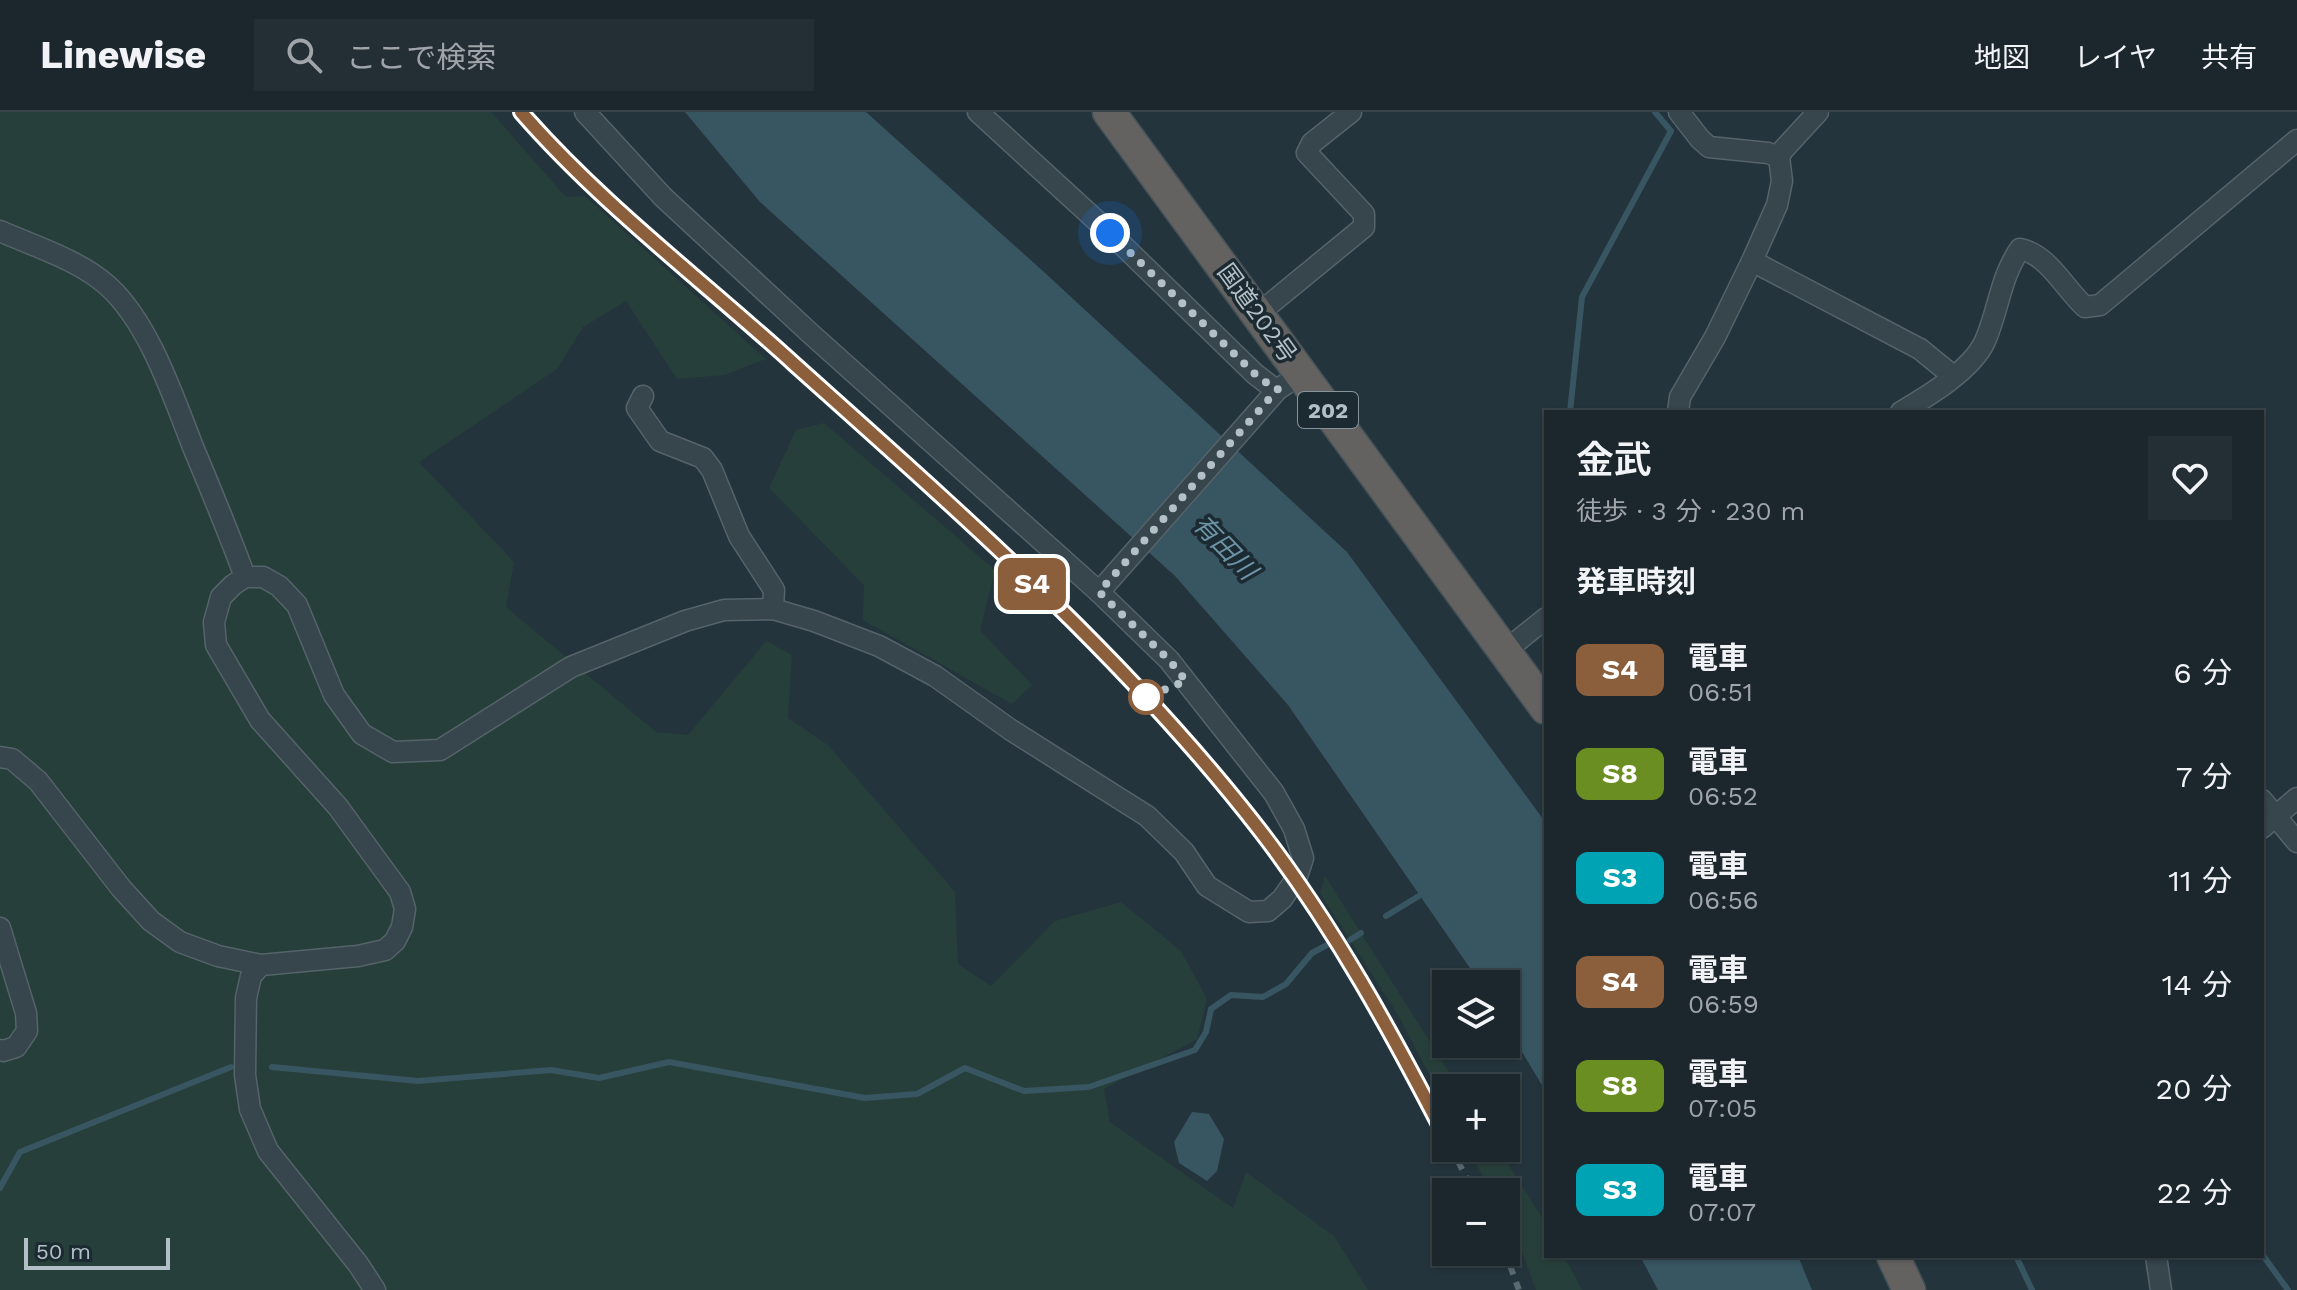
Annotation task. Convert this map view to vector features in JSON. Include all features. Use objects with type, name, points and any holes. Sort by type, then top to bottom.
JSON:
[{"type":"highway","name":"国道202号","points":[[1109,112],[1258,314],[1290,382],[1505,651],[1544,705]]},
{"type":"highway","points":[[1894,1258],[1909,1290]]},
{"type":"street","points":[[0,757],[12,759],[38,781],[121,888],[151,921],[180,942],[218,956],[261,965],[358,956],[385,950],[395,941],[402,927],[405,909],[400,892],[338,807],[260,720],[216,645],[214,622],[221,597],[233,585],[245,577],[263,577],[279,586],[297,605],[334,695],[362,734],[393,752],[440,750],[571,667],[685,621],[724,610],[773,609],[879,646],[935,676],[1011,730],[1147,816],[1184,852],[1207,886],[1249,912],[1268,911],[1282,899],[1296,879],[1303,858],[1294,829],[1274,793],[1169,660],[1099,592],[663,197],[585,112]]},
{"type":"street","points":[[979,112],[1149,270],[1255,374],[1272,387],[1290,382]]},
{"type":"street","points":[[1258,314],[1364,227],[1364,214],[1307,153],[1312,143],[1351,112]]},
{"type":"street","points":[[1679,112],[1709,147],[1768,153],[1779,157]]},
{"type":"street","points":[[1678,410],[1680,397],[1715,337],[1777,205],[1782,181],[1779,157],[1818,112]]},
{"type":"street","points":[[1927,406],[1953,376],[1973,360],[1985,342],[2008,267],[2020,249],[2042,258],[2085,307],[2100,305],[2297,140]]},
{"type":"street","points":[[0,231],[87,270],[123,302],[136,320],[168,384],[245,577]]},
{"type":"street","points":[[1752,261],[1920,349],[1953,376]]},
{"type":"street","points":[[1099,592],[1290,382]]},
{"type":"street","points":[[643,396],[637,408],[660,441],[703,458],[712,470],[739,536],[774,590],[773,609]]},
{"type":"street","points":[[1505,651],[1544,620]]},
{"type":"street","points":[[2297,798],[2269,822],[2297,842]]},
{"type":"street","points":[[0,928],[26,1013],[27,1031],[16,1047],[0,1050]]},
{"type":"street","points":[[261,965],[251,976],[246,998],[245,1075],[250,1109],[268,1151],[375,1290]]},
{"type":"street","points":[[2156,1258],[2161,1290]]},
{"type":"green space","points":[[0,112],[491,112],[566,197],[585,196],[766,359],[724,375],[677,379],[626,301],[583,327],[557,369],[419,462],[514,562],[506,607],[656,732],[688,735],[766,641],[792,655],[788,718],[828,745],[955,892],[958,964],[991,986],[1055,921],[1121,902],[1181,951],[1207,999],[1197,1039],[1104,1089],[1110,1122],[1233,1208],[1246,1172],[1334,1236],[1368,1290],[0,1290]]},
{"type":"green space","points":[[824,423],[995,570],[980,630],[1032,685],[1012,704],[863,620],[864,585],[769,488],[796,430]]},
{"type":"green space","points":[[1325,876],[1432,1045],[1432,1058],[1440,1058],[1450,1074],[1432,1074],[1432,1079],[1398,1015],[1320,893]]},
{"type":"green space","points":[[1475,1162],[1507,1162],[1517,1178],[1484,1178]]},
{"type":"green space","points":[[1520,1183],[1544,1221],[1544,1258],[1565,1258],[1582,1290],[1536,1290],[1520,1248]]},
{"type":"water","name":"有田川","points":[[685,112],[866,112],[1347,552],[1544,820],[1544,1089],[1520,1048],[1520,970],[1471,970],[1288,705],[1175,576],[760,202]]},
{"type":"water","points":[[1192,1112],[1209,1114],[1224,1139],[1217,1171],[1207,1181],[1179,1163],[1174,1142]]},
{"type":"water","points":[[1641,1258],[1799,1258],[1812,1290],[1658,1290]]},
{"type":"waterway","points":[[1570,410],[1582,297],[1671,131],[1655,112]]},
{"type":"waterway","points":[[1386,916],[1427,891]]},
{"type":"waterway","points":[[1350,940],[1361,933]]},
{"type":"waterway","points":[[272,1067],[418,1081],[551,1070],[599,1078],[669,1062],[865,1098],[917,1094],[965,1068],[1024,1091],[1089,1087],[1195,1050],[1206,1032],[1211,1009],[1231,995],[1263,997],[1286,984],[1312,953],[1327,945]]},
{"type":"waterway","points":[[0,1188],[20,1152],[231,1067]]},
{"type":"waterway","points":[[2264,1257],[2288,1290]]},
{"type":"waterway","points":[[2017,1258],[2032,1290]]},
{"type":"railway","points":[[521,112],[586,180],[981,534],[1156,708],[1262,833],[1314,906],[1383,1020],[1432,1112]]},
{"type":"railway","points":[[1458,1162],[1467,1178]]},
{"type":"railway","points":[[1510,1266],[1519,1290]]},
{"type":"train","name":"S4","points":[[521,112],[641,230],[790,360],[975,529],[1146,697],[1223,784],[1296,879],[1398,1045],[1432,1111]]},
{"type":"route","points":[[1110,233],[1255,374],[1278,389],[1099,592],[1169,660],[1186,681],[1146,697]]}]
